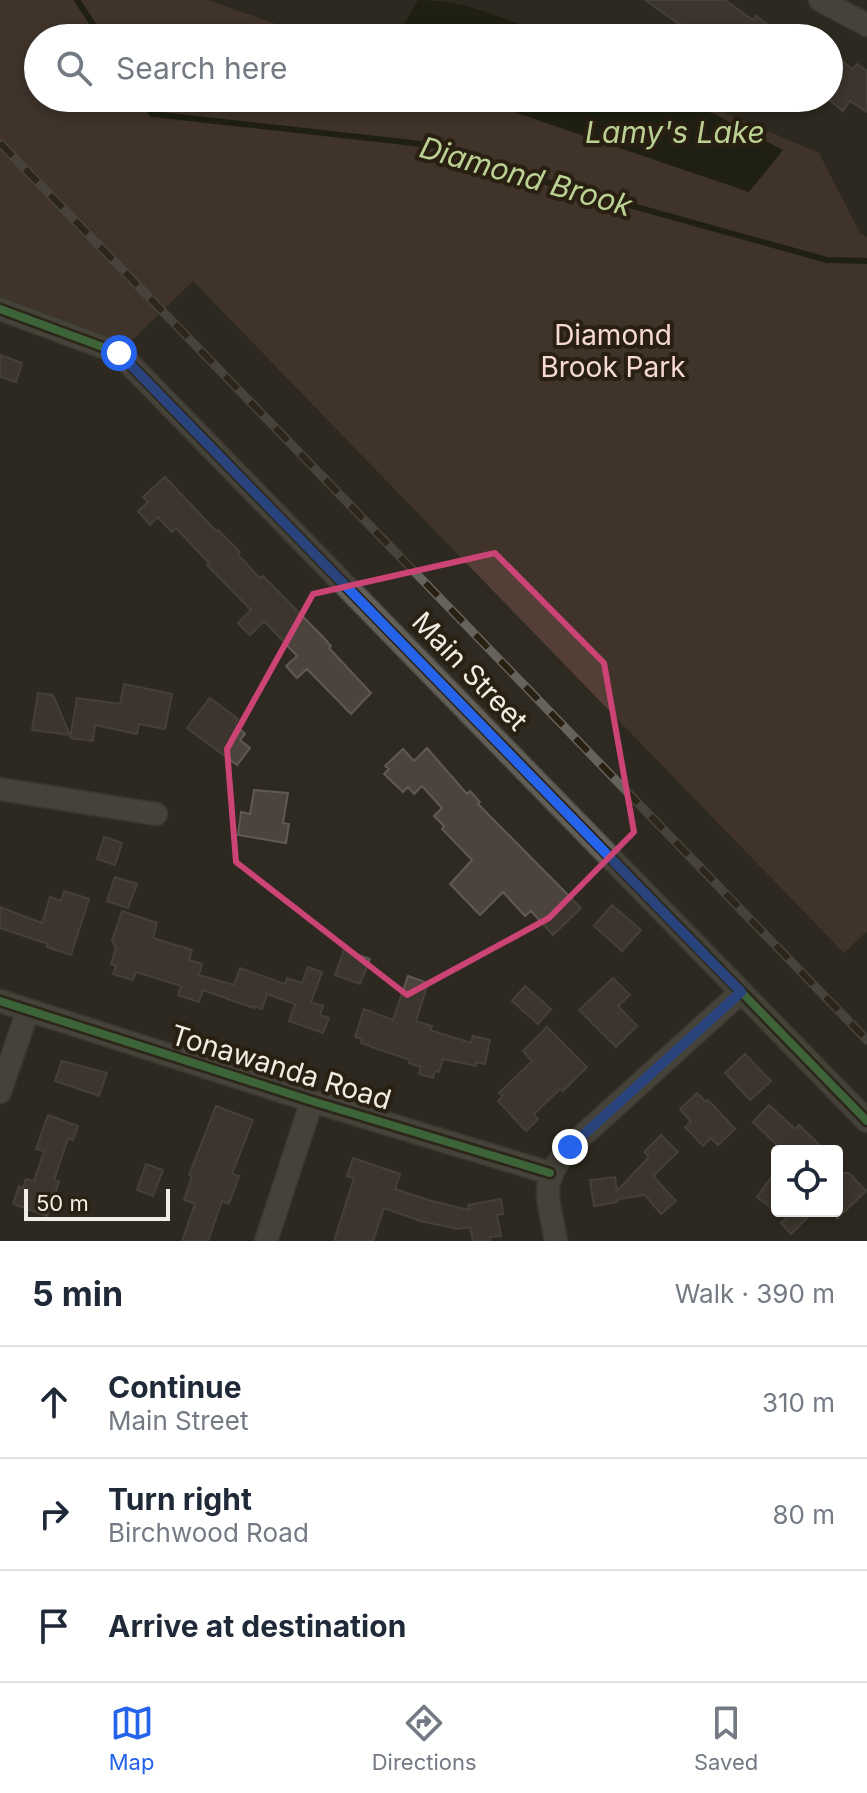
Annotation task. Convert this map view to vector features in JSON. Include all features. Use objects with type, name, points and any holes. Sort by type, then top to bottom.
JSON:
[{"type":"street","points":[[820,0],[867,25]]},
{"type":"street","name":"Main Street","points":[[0,309],[119,353],[867,1121]]},
{"type":"street","points":[[0,789],[156,814]]},
{"type":"street","points":[[556,1241],[548,1200],[550,1173],[570,1147],[741,992]]},
{"type":"street","name":"Tonawanda Road","points":[[0,1001],[550,1173]]},
{"type":"street","points":[[0,1092],[28,1010]]},
{"type":"street","points":[[266,1241],[312,1101]]},
{"type":"highlighted area","points":[[495,553],[604,663],[634,832],[549,918],[407,995],[236,862],[227,749],[313,594]]},
{"type":"green space","name":"Diamond Brook Park","points":[[0,0],[208,0],[276,24],[24,24],[24,112],[724,112],[819,153],[860,233],[867,237],[867,931],[844,953],[193,281],[119,353],[0,309]]},
{"type":"water","points":[[418,0],[470,7],[517,24],[403,24]]},
{"type":"water","name":"Lamy's Lake","points":[[514,112],[711,112],[783,150],[749,192]]},
{"type":"building","points":[[645,0],[725,0],[753,20],[756,16],[767,24],[679,24]]},
{"type":"building","points":[[843,62],[853,69],[857,64],[867,71],[867,112],[850,101],[843,111]]},
{"type":"building","points":[[0,355],[22,363],[16,382],[0,377]]},
{"type":"building","points":[[165,477],[240,552],[238,555],[260,578],[263,576],[324,638],[331,646],[329,648],[371,693],[351,714],[307,669],[297,678],[286,666],[297,656],[264,621],[250,635],[238,623],[251,610],[176,528],[172,532],[158,517],[150,525],[138,511],[148,502],[143,497]]},
{"type":"building","points":[[124,684],[172,694],[165,729],[139,724],[137,734],[95,725],[93,741],[70,738],[77,698],[120,704]]},
{"type":"building","points":[[38,693],[53,695],[70,735],[32,730]]},
{"type":"building","points":[[210,698],[238,719],[235,724],[245,734],[240,740],[250,748],[237,765],[187,728]]},
{"type":"building","points":[[427,748],[467,794],[470,791],[480,802],[478,804],[581,908],[553,935],[531,911],[525,916],[503,892],[480,915],[450,884],[472,860],[442,829],[444,826],[434,816],[442,808],[422,786],[414,794],[408,787],[403,792],[384,774],[389,769],[385,766],[403,749],[414,761]]},
{"type":"building","points":[[254,790],[288,793],[283,823],[289,824],[286,843],[238,835],[241,812],[250,814]]},
{"type":"building","points":[[104,837],[122,843],[115,865],[97,859]]},
{"type":"building","points":[[115,877],[137,884],[128,908],[107,901]]},
{"type":"building","points":[[64,891],[89,899],[71,955],[0,928],[0,907],[42,923],[50,897],[61,901]]},
{"type":"building","points":[[612,905],[641,930],[622,951],[594,926]]},
{"type":"building","points":[[122,911],[157,923],[153,938],[192,950],[189,960],[202,964],[199,975],[234,985],[240,968],[285,984],[287,978],[302,983],[308,967],[322,972],[311,1002],[323,1006],[320,1015],[329,1018],[323,1033],[289,1021],[295,1004],[267,994],[262,1009],[203,990],[199,1002],[178,995],[181,986],[136,972],[133,980],[113,974],[116,966],[111,964],[116,948],[112,941]]},
{"type":"building","points":[[344,950],[370,959],[360,984],[335,975]]},
{"type":"building","points":[[408,976],[428,983],[416,1021],[432,1026],[430,1030],[471,1043],[473,1036],[490,1040],[485,1064],[476,1062],[476,1066],[443,1059],[439,1072],[435,1071],[433,1078],[419,1074],[421,1067],[409,1063],[410,1060],[361,1043],[362,1039],[355,1037],[364,1009],[393,1020]]},
{"type":"building","points":[[613,978],[630,995],[618,1006],[637,1026],[616,1047],[579,1010]]},
{"type":"building","points":[[525,986],[551,1009],[538,1024],[512,1001]]},
{"type":"building","points":[[547,1027],[587,1067],[534,1114],[538,1119],[526,1131],[498,1101],[503,1096],[499,1093],[532,1061],[523,1051]]},
{"type":"building","points":[[745,1054],[771,1081],[750,1100],[725,1073]]},
{"type":"building","points":[[62,1061],[107,1073],[99,1096],[55,1081]]},
{"type":"building","points":[[697,1093],[706,1102],[708,1100],[735,1129],[718,1145],[711,1138],[703,1146],[685,1127],[691,1122],[680,1109]]},
{"type":"building","points":[[769,1105],[795,1129],[799,1125],[820,1145],[777,1145],[753,1122]]},
{"type":"building","points":[[216,1106],[253,1120],[232,1174],[239,1176],[228,1204],[222,1201],[208,1241],[182,1241],[195,1204],[184,1200],[192,1177],[189,1175]]},
{"type":"building","points":[[48,1115],[78,1126],[73,1140],[68,1138],[54,1180],[59,1182],[47,1216],[13,1204],[19,1186],[23,1188],[26,1179],[34,1181],[44,1151],[36,1149]]},
{"type":"building","points":[[661,1135],[678,1152],[653,1176],[676,1201],[661,1214],[645,1195],[594,1206],[590,1180],[615,1177],[617,1191],[649,1157],[644,1152]]},
{"type":"building","points":[[353,1158],[400,1174],[395,1189],[432,1201],[469,1210],[468,1205],[501,1199],[503,1214],[497,1215],[501,1236],[490,1237],[490,1241],[473,1241],[470,1227],[458,1229],[420,1221],[384,1208],[373,1241],[334,1241],[354,1178],[347,1176]]},
{"type":"building","points":[[146,1164],[163,1170],[153,1196],[137,1190]]},
{"type":"building","points":[[843,1173],[849,1173],[866,1191],[843,1213]]},
{"type":"building","points":[[771,1177],[771,1208],[757,1197]]},
{"type":"building","points":[[787,1217],[808,1217],[791,1234],[781,1223]]},
{"type":"waterway","name":"Diamond Brook","points":[[77,0],[93,24]]},
{"type":"waterway","name":"Diamond Brook","points":[[151,112],[440,146],[539,180],[827,260],[867,261]]},
{"type":"railway","points":[[0,143],[867,1040]]},
{"type":"cycle path","points":[[0,309],[119,353],[867,1121]]},
{"type":"cycle path","points":[[0,1001],[550,1173]]},
{"type":"route","points":[[119,353],[741,992],[570,1147]]}]
